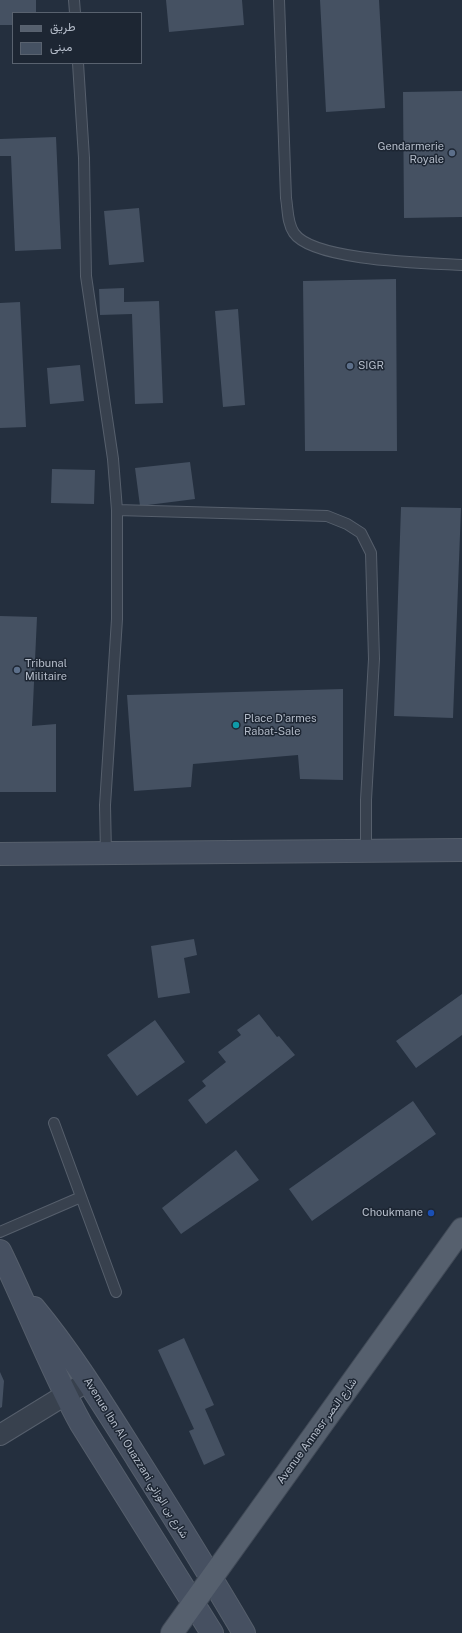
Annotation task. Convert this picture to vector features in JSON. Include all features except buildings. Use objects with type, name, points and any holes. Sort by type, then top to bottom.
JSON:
[{"type":"main road","name":"Avenue Annasr شارع النصر","points":[[172,1633],[462,1229]]},
{"type":"street","points":[[0,854],[462,850]]},
{"type":"street","name":"Avenue Ibn Al Ouazzani شارع بن الوزاني","points":[[0,1251],[19,1290],[41,1344],[66,1396],[97,1451],[212,1633]]},
{"type":"street","name":"Avenue Ibn Al Ouazzani شارع بن الوزاني","points":[[19,1290],[43,1319],[88,1381],[212,1578],[244,1633]]},
{"type":"street","points":[[0,1435],[66,1396],[88,1381]]},
{"type":"lane","points":[[74,0],[75,12]]},
{"type":"lane","points":[[279,0],[286,198],[289,223],[294,234],[309,245],[332,252],[371,259],[462,265]]},
{"type":"lane","points":[[78,64],[84,158],[86,276],[113,459],[117,510],[116,619],[105,805],[106,854]]},
{"type":"lane","points":[[117,510],[327,516],[347,524],[361,533],[371,553],[374,659],[366,800],[366,851]]},
{"type":"lane","points":[[54,1123],[116,1292]]},
{"type":"lane","points":[[0,1232],[81,1197]]},
{"type":"place","name":"Gendarmerie Royale","points":[[452,153]]},
{"type":"place","name":"SIGR","points":[[350,366]]},
{"type":"place","name":"Tribunal Militaire","points":[[17,670]]},
{"type":"place","name":"Place D'armes Rabat-Sale","points":[[236,725]]},
{"type":"place","name":"Choukmane","points":[[431,1213]]}]
